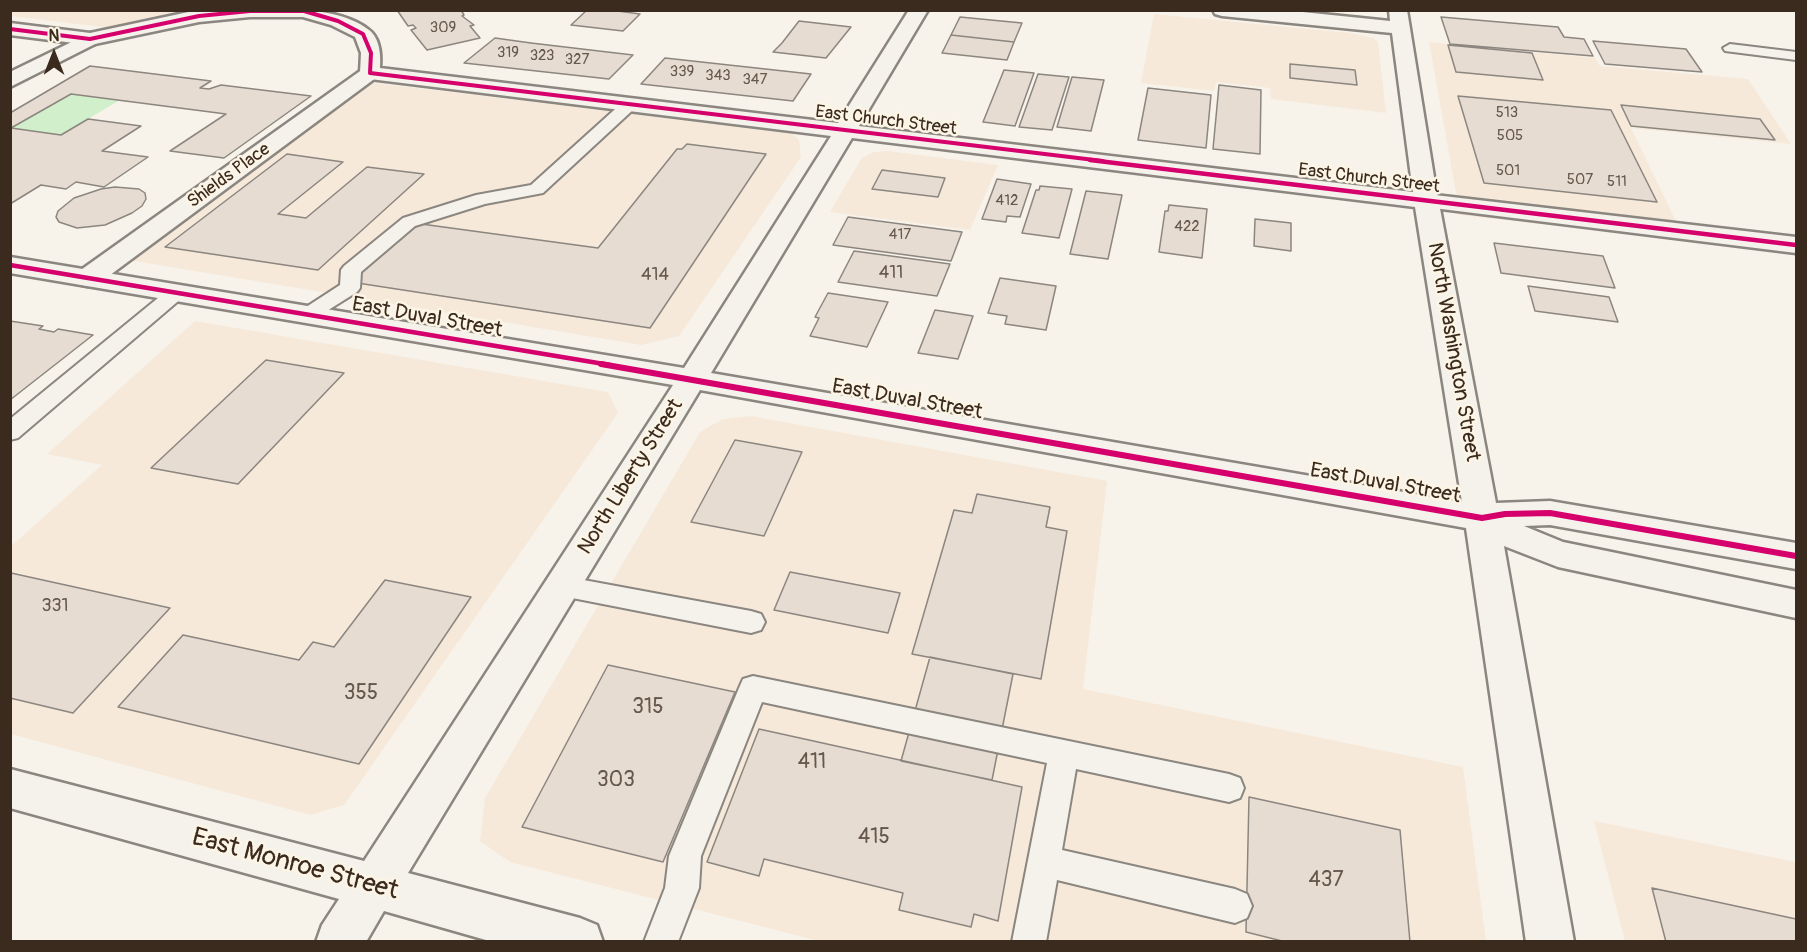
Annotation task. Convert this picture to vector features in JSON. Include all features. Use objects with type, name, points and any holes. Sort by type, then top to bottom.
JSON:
[{"type":"street","name":"North Liberty Street","points":[[339,942],[920,10]]},
{"type":"street","points":[[1222,10],[1399,19]]},
{"type":"street","points":[[10,81],[90,39],[199,16],[250,11],[304,11],[338,21],[363,34],[371,53],[370,73]]},
{"type":"street","name":"North Washington Street","points":[[1399,19],[1426,201],[1482,518],[1550,942]]},
{"type":"street","points":[[10,29],[90,39]]},
{"type":"street","name":"East Church Street","points":[[370,73],[1797,245]]},
{"type":"street","name":"Shields Place","points":[[88,278],[370,73]]},
{"type":"street","name":"East Duval Street","points":[[10,265],[692,379],[1482,518],[1505,514],[1558,514],[1797,556]]},
{"type":"street","points":[[1482,518],[1509,534],[1558,554],[1797,604]]},
{"type":"street","name":"East Monroe Street","points":[[10,788],[580,942]]},
{"type":"lane","points":[[1730,48],[1797,56]]},
{"type":"lane","points":[[307,315],[350,288],[351,270],[409,222],[482,199],[537,189],[629,105]]},
{"type":"lane","points":[[10,432],[176,293]]},
{"type":"lane","points":[[562,586],[751,622]]},
{"type":"lane","points":[[661,942],[682,888],[685,856],[753,688],[1229,788]]},
{"type":"lane","points":[[1029,942],[1064,753]]},
{"type":"lane","points":[[1044,861],[1234,906]]},
{"type":"shaded area","points":[[11,10],[198,11],[110,28],[11,16]]},
{"type":"shaded area","points":[[1154,14],[1350,33],[1373,38],[1378,42],[1386,113],[1271,99],[1270,88],[1216,82],[1214,91],[1141,83]]},
{"type":"shaded area","points":[[1429,42],[1595,58],[1600,66],[1748,79],[1791,144],[1631,128],[1686,242],[1644,235],[1460,215]]},
{"type":"shaded area","points":[[349,80],[792,133],[799,140],[801,157],[679,336],[641,345],[105,256]]},
{"type":"shaded area","points":[[888,151],[998,165],[970,230],[830,212],[861,159],[873,152]]},
{"type":"shaded area","points":[[195,321],[608,392],[618,413],[344,805],[310,815],[11,734],[10,547],[102,465],[47,454]]},
{"type":"shaded area","points":[[751,416],[1107,481],[1083,689],[1463,767],[1486,941],[819,941],[510,862],[480,841],[485,798],[700,432],[723,419]]},
{"type":"shaded area","points":[[1594,821],[1796,862],[1796,941],[1625,941]]},
{"type":"green space","points":[[71,94],[120,100],[61,135],[11,128]]},
{"type":"building","points":[[397,10],[461,10],[464,15],[462,16],[474,25],[470,26],[480,38],[427,50],[411,30],[416,28],[413,25],[408,26]]},
{"type":"building","points":[[587,10],[640,14],[623,31],[571,25]]},
{"type":"building","points":[[960,17],[1022,23],[1014,42],[951,35]]},
{"type":"building","points":[[1441,17],[1558,27],[1564,37],[1584,39],[1593,56],[1450,44]]},
{"type":"building","points":[[799,21],[851,27],[826,58],[773,52]]},
{"type":"building","points":[[951,35],[1014,42],[1007,60],[942,53]]},
{"type":"building","points":[[495,38],[633,55],[609,79],[464,63]]},
{"type":"building","points":[[1593,41],[1686,49],[1702,72],[1605,64]]},
{"type":"building","points":[[1448,45],[1532,53],[1543,80],[1456,72]]},
{"type":"building","points":[[665,58],[811,74],[793,101],[641,84]]},
{"type":"building","points":[[1290,64],[1355,70],[1357,85],[1290,78]]},
{"type":"building","points":[[90,66],[211,81],[200,88],[209,89],[221,85],[311,96],[224,158],[170,151],[226,114],[71,94],[11,128],[61,135],[88,119],[141,126],[102,151],[148,157],[104,187],[76,182],[66,189],[41,185],[10,204],[10,113]]},
{"type":"building","points":[[1004,70],[1034,73],[1015,126],[983,122]]},
{"type":"building","points":[[1038,74],[1069,77],[1052,130],[1019,127]]},
{"type":"building","points":[[1072,77],[1104,80],[1091,131],[1057,127]]},
{"type":"building","points":[[1219,85],[1261,90],[1260,154],[1213,149]]},
{"type":"building","points":[[1148,88],[1211,95],[1206,148],[1138,140]]},
{"type":"building","points":[[1458,96],[1611,110],[1657,202],[1484,183]]},
{"type":"building","points":[[1621,105],[1760,119],[1775,140],[1631,126]]},
{"type":"building","points":[[687,144],[766,154],[650,328],[351,282],[414,223],[598,248],[677,149],[682,149]]},
{"type":"building","points":[[287,154],[343,162],[278,214],[306,218],[367,167],[424,174],[318,270],[165,247]]},
{"type":"building","points":[[882,170],[945,178],[938,197],[872,189]]},
{"type":"building","points":[[997,179],[1031,184],[1020,217],[1007,216],[1006,222],[982,219]]},
{"type":"building","points":[[1040,186],[1072,189],[1059,238],[1022,233],[1036,190],[1039,190]]},
{"type":"building","points":[[115,187],[139,189],[145,193],[146,199],[142,206],[132,213],[105,225],[77,228],[59,222],[56,217],[58,211],[74,198]]},
{"type":"building","points":[[1086,191],[1122,195],[1108,259],[1070,254]]},
{"type":"building","points":[[1169,205],[1207,209],[1202,258],[1159,252],[1165,211],[1168,211]]},
{"type":"building","points":[[848,217],[962,232],[951,261],[833,245]]},
{"type":"building","points":[[1255,219],[1291,223],[1291,251],[1254,246]]},
{"type":"building","points":[[1494,243],[1603,256],[1615,288],[1501,273]]},
{"type":"building","points":[[854,251],[950,264],[937,296],[838,282]]},
{"type":"building","points":[[1000,278],[1056,286],[1046,330],[1005,324],[1007,316],[988,313]]},
{"type":"building","points":[[1528,286],[1609,297],[1618,322],[1535,311]]},
{"type":"building","points":[[828,293],[888,302],[867,347],[810,336],[819,318],[815,317]]},
{"type":"building","points":[[935,310],[973,316],[958,359],[918,353]]},
{"type":"building","points":[[10,321],[43,326],[39,329],[54,332],[58,329],[93,335],[10,400]]},
{"type":"building","points":[[266,360],[344,373],[238,484],[151,468]]},
{"type":"building","points":[[735,440],[802,452],[764,536],[691,522]]},
{"type":"building","points":[[977,494],[1050,507],[1046,527],[1067,531],[1041,679],[912,654],[954,510],[972,513]]},
{"type":"building","points":[[790,572],[900,593],[888,633],[774,610]]},
{"type":"building","points":[[11,573],[170,608],[73,713],[10,698]]},
{"type":"building","points":[[385,580],[471,597],[359,764],[118,707],[183,635],[299,660],[313,642],[334,647]]},
{"type":"building","points":[[930,657],[1013,674],[992,780],[901,761]]},
{"type":"building","points":[[608,665],[735,692],[663,862],[522,827]]},
{"type":"building","points":[[759,729],[1022,787],[998,921],[974,914],[971,927],[899,910],[903,893],[764,859],[759,876],[707,862]]},
{"type":"building","points":[[1249,797],[1400,830],[1410,942],[1286,942],[1246,932]]},
{"type":"building","points":[[1652,888],[1796,919],[1796,942],[1666,942]]},
{"type":"cycle path","points":[[10,29],[90,39],[199,16],[250,11],[304,11],[338,21],[363,34],[371,53],[370,73],[1796,245]]},
{"type":"cycle path","points":[[10,265],[692,379],[1482,518],[1505,514],[1550,513],[1796,556]]}]
